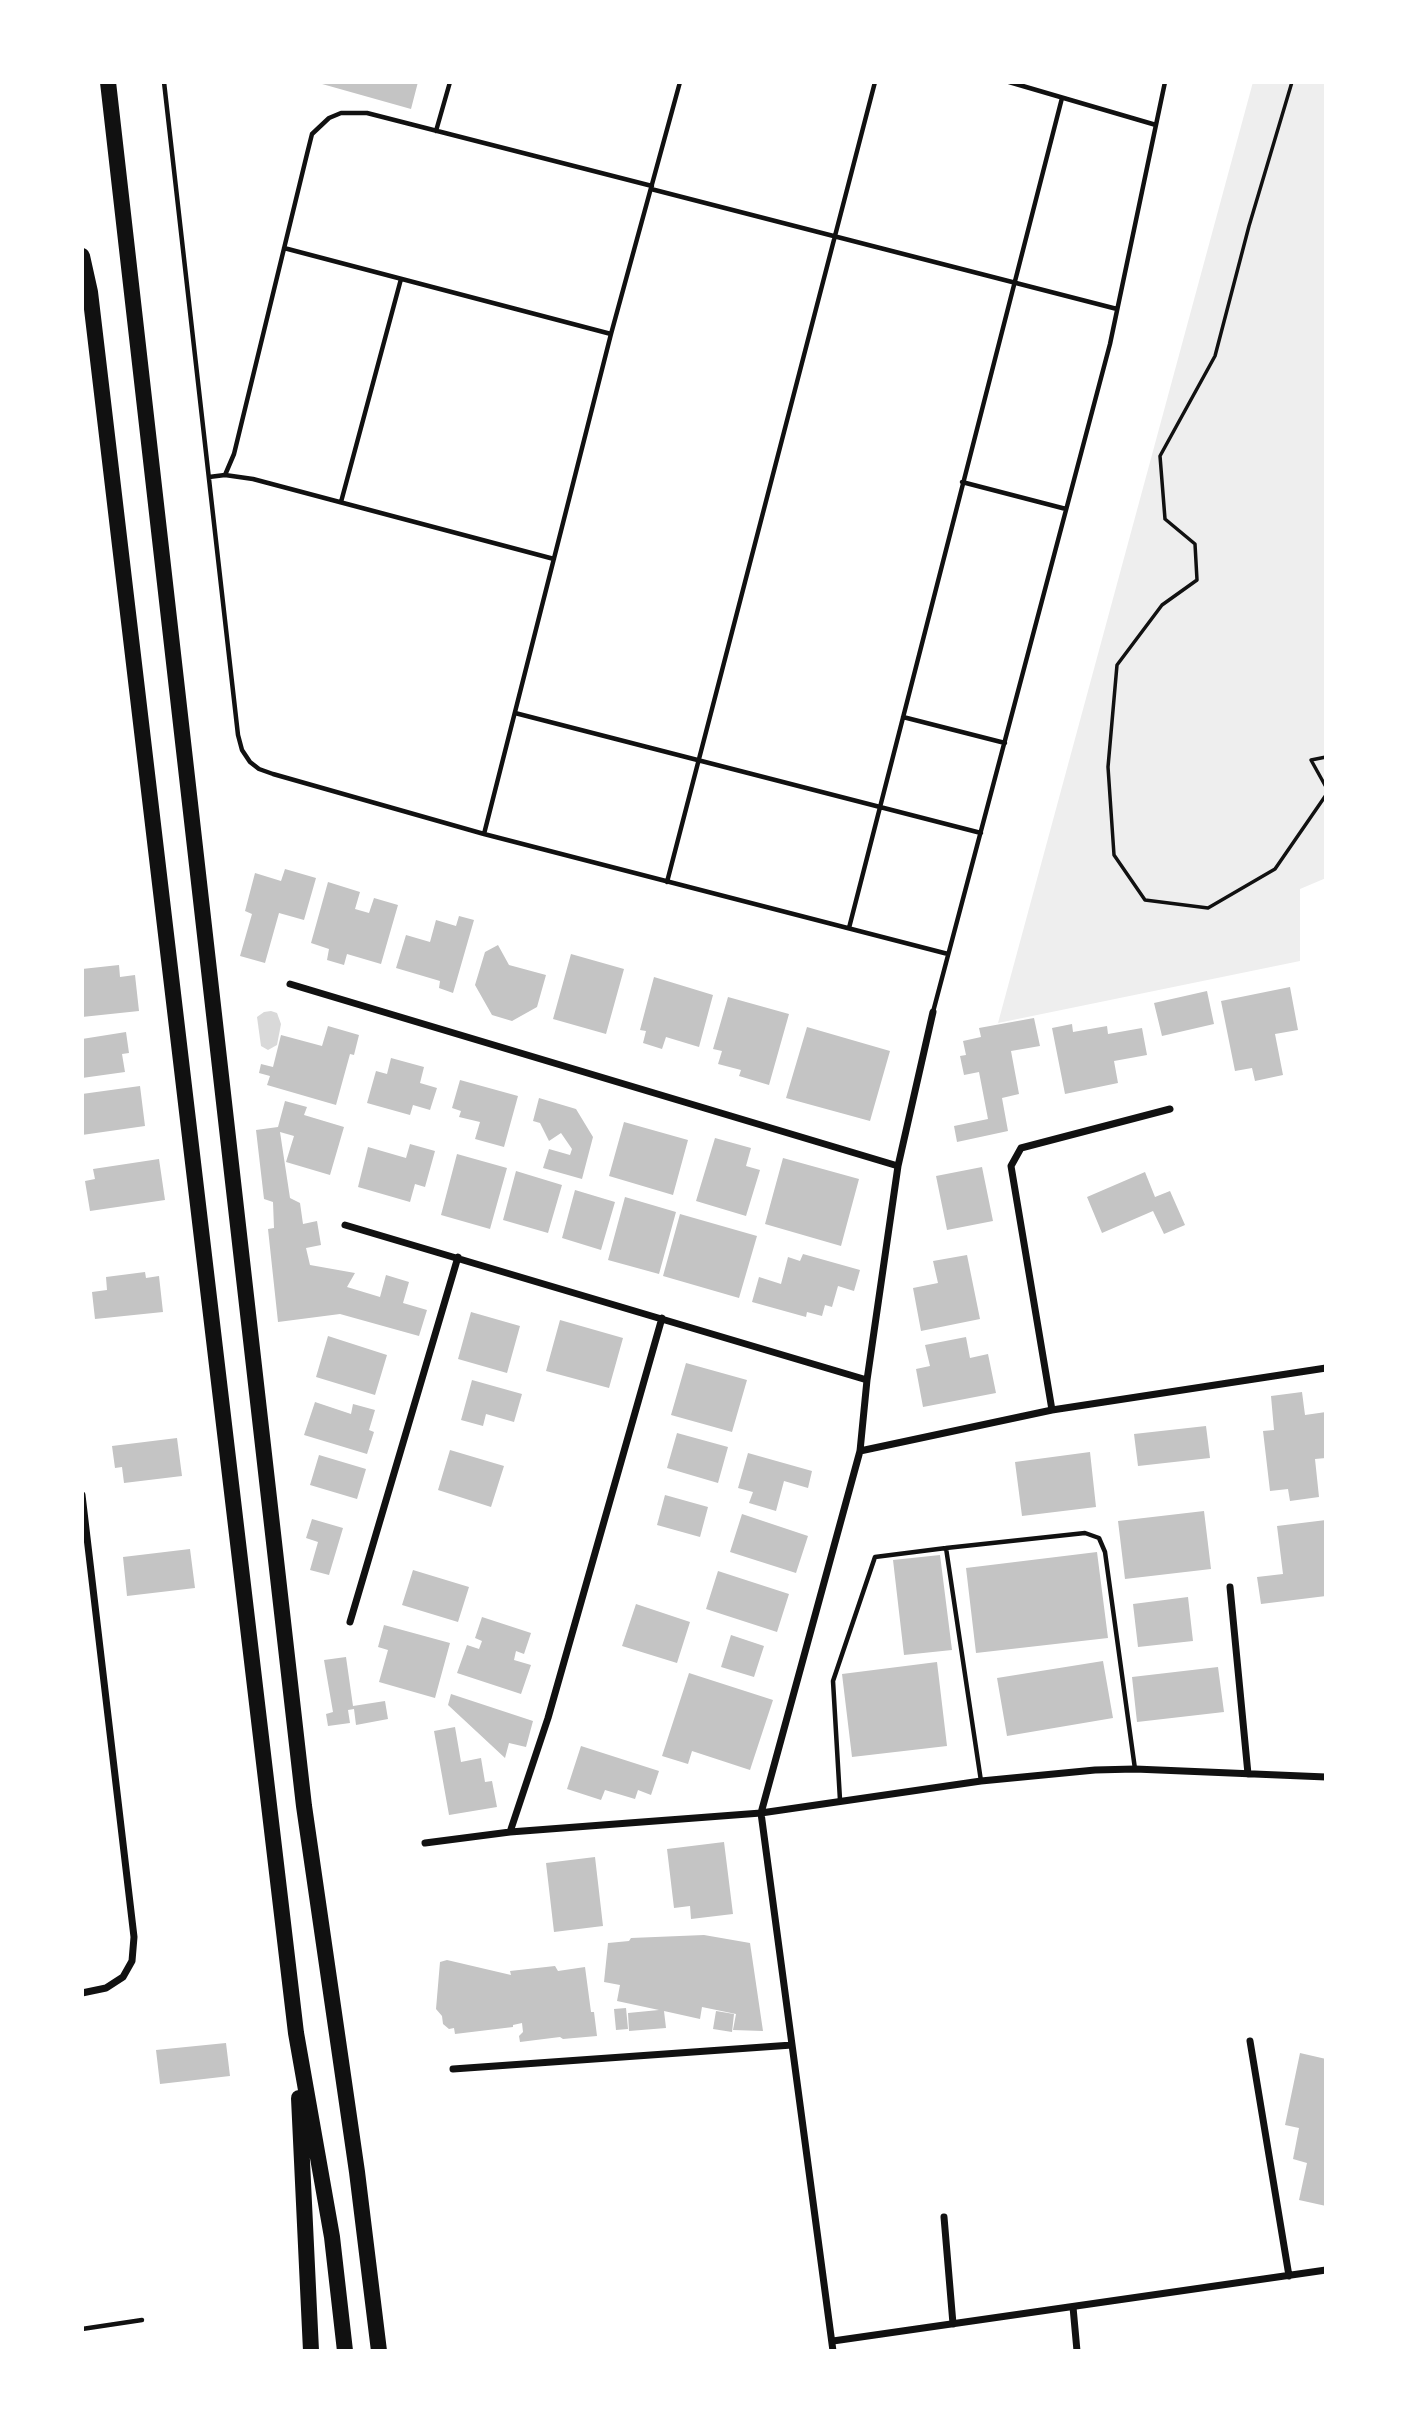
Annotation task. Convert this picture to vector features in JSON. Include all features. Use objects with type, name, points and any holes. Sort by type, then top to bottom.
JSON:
[{"type":"highway","points":[[108,82],[304,1806],[358,2172],[379,2351]]},
{"type":"highway","points":[[82,256],[90,292],[296,2033],[332,2237],[345,2351]]},
{"type":"highway","points":[[296,2033],[311,2351]]},
{"type":"street","points":[[290,984],[898,1166]]},
{"type":"street","points":[[833,2351],[761,1813],[860,1451],[867,1380],[898,1166],[933,1012]]},
{"type":"street","points":[[1052,1410],[1011,1166],[1021,1148],[1170,1109]]},
{"type":"street","points":[[345,1225],[867,1380]]},
{"type":"street","points":[[351,1622],[458,1257]]},
{"type":"street","points":[[510,1832],[548,1718],[662,1318]]},
{"type":"street","points":[[860,1451],[1052,1410],[1326,1367]]},
{"type":"street","points":[[82,1495],[134,1937],[132,1961],[123,1978],[106,1988],[82,1993]]},
{"type":"street","points":[[1230,1587],[1248,1774]]},
{"type":"street","points":[[425,1843],[510,1832],[761,1813],[840,1800],[1095,1770],[1135,1769],[1326,1777]]},
{"type":"street","points":[[1250,2040],[1289,2276]]},
{"type":"street","points":[[453,2068],[792,2045]]},
{"type":"street","points":[[944,2217],[953,2324]]},
{"type":"street","points":[[833,2341],[1326,2270]]},
{"type":"street","points":[[1073,2307],[1077,2351]]},
{"type":"lane","points":[[164,82],[238,735],[242,750],[250,762],[273,774],[484,834],[948,954]]},
{"type":"lane","points":[[436,131],[450,82]]},
{"type":"lane","points":[[484,834],[611,334],[680,82]]},
{"type":"lane","points":[[667,882],[875,82]]},
{"type":"lane","points":[[1009,82],[1156,125]]},
{"type":"lane","points":[[933,1012],[1117,309],[1165,82]]},
{"type":"lane","points":[[849,929],[1062,98]]},
{"type":"lane","points":[[225,475],[234,454],[312,134],[329,118],[341,113],[367,113],[1117,309]]},
{"type":"lane","points":[[284,248],[611,334]]},
{"type":"lane","points":[[82,270],[90,292]]},
{"type":"lane","points":[[341,502],[401,279]]},
{"type":"lane","points":[[209,477],[225,475],[253,479],[554,559]]},
{"type":"lane","points":[[962,482],[1066,509]]},
{"type":"lane","points":[[515,713],[981,833]]},
{"type":"lane","points":[[903,717],[1004,743]]},
{"type":"lane","points":[[840,1800],[833,1681],[875,1557],[1085,1533],[1099,1538],[1105,1552],[1135,1769]]},
{"type":"lane","points":[[946,1548],[981,1782]]},
{"type":"lane","points":[[82,2329],[142,2320]]},
{"type":"path","points":[[1292,82],[1249,226],[1215,356],[1160,456],[1165,519],[1195,544],[1196,580],[1162,605],[1117,665],[1108,767],[1114,855],[1145,900],[1208,908],[1275,869],[1326,795]]},
{"type":"path","points":[[1326,757],[1311,760],[1326,787]]},
{"type":"shaded area","points":[[1253,82],[1326,82],[1326,878],[1300,889],[1300,961],[998,1023]]},
{"type":"shaded area","points":[[271,1011],[277,1013],[281,1024],[277,1045],[268,1050],[261,1046],[257,1017]]},
{"type":"building","points":[[315,82],[418,82],[411,109]]},
{"type":"building","points":[[285,869],[316,878],[304,920],[279,913],[265,963],[240,956],[252,914],[245,911],[255,873],[281,881]]},
{"type":"building","points":[[328,882],[360,892],[355,909],[369,913],[374,898],[398,905],[381,964],[347,954],[344,965],[327,960],[329,949],[311,943]]},
{"type":"building","points":[[459,916],[474,920],[453,993],[439,988],[440,981],[396,968],[406,935],[430,942],[436,920],[456,926]]},
{"type":"building","points":[[498,945],[509,965],[546,975],[537,1007],[512,1021],[492,1015],[475,985],[485,952]]},
{"type":"building","points":[[571,954],[624,969],[606,1034],[553,1019]]},
{"type":"building","points":[[119,965],[120,977],[135,975],[139,1011],[82,1017],[82,969]]},
{"type":"building","points":[[654,977],[713,995],[699,1047],[666,1037],[662,1049],[643,1043],[646,1031],[640,1030]]},
{"type":"building","points":[[1290,987],[1298,1030],[1275,1034],[1283,1075],[1255,1081],[1252,1068],[1235,1071],[1221,1001]]},
{"type":"building","points":[[1207,991],[1214,1024],[1162,1036],[1154,1003]]},
{"type":"building","points":[[728,997],[789,1014],[769,1085],[739,1076],[741,1070],[718,1064],[722,1051],[713,1049]]},
{"type":"building","points":[[1034,1018],[1040,1046],[1011,1051],[1019,1094],[1002,1098],[1008,1131],[957,1142],[954,1126],[988,1119],[979,1072],[964,1075],[960,1056],[966,1055],[963,1041],[981,1037],[979,1028]]},
{"type":"building","points":[[1072,1024],[1073,1032],[1107,1026],[1108,1034],[1142,1028],[1147,1055],[1114,1061],[1118,1083],[1065,1094],[1052,1028]]},
{"type":"building","points":[[328,1026],[359,1035],[354,1055],[350,1054],[336,1105],[267,1085],[270,1076],[259,1073],[261,1064],[273,1067],[281,1035],[322,1046]]},
{"type":"building","points":[[807,1027],[890,1051],[870,1121],[786,1098]]},
{"type":"building","points":[[126,1032],[129,1053],[122,1054],[125,1072],[82,1078],[82,1039]]},
{"type":"building","points":[[391,1058],[424,1067],[420,1083],[437,1088],[430,1110],[413,1105],[410,1115],[367,1103],[376,1071],[387,1074]]},
{"type":"building","points":[[460,1080],[518,1096],[504,1147],[475,1139],[480,1122],[459,1117],[461,1111],[452,1108]]},
{"type":"building","points":[[140,1086],[145,1126],[82,1135],[82,1094]]},
{"type":"building","points":[[539,1098],[576,1109],[593,1137],[582,1179],[543,1168],[549,1149],[570,1155],[572,1149],[561,1133],[549,1141],[540,1123],[533,1121]]},
{"type":"building","points":[[285,1101],[307,1107],[304,1115],[344,1127],[330,1175],[286,1162],[294,1136],[280,1132],[290,1198],[300,1203],[303,1224],[317,1221],[321,1245],[306,1248],[310,1265],[355,1273],[347,1287],[380,1297],[386,1275],[409,1282],[403,1303],[427,1310],[419,1336],[340,1314],[278,1322],[268,1229],[274,1228],[273,1202],[264,1199],[256,1130],[278,1127]]},
{"type":"building","points":[[624,1122],[688,1140],[673,1195],[609,1176]]},
{"type":"building","points":[[715,1138],[751,1148],[746,1166],[760,1170],[746,1216],[696,1201]]},
{"type":"building","points":[[410,1144],[435,1151],[425,1187],[415,1184],[410,1202],[358,1187],[368,1147],[406,1158]]},
{"type":"building","points":[[457,1154],[507,1168],[490,1229],[441,1215]]},
{"type":"building","points":[[783,1158],[859,1179],[841,1246],[765,1224]]},
{"type":"building","points":[[159,1159],[165,1200],[90,1211],[85,1181],[95,1179],[93,1169]]},
{"type":"building","points":[[982,1167],[993,1221],[947,1230],[936,1176]]},
{"type":"building","points":[[516,1171],[562,1185],[548,1233],[503,1220]]},
{"type":"building","points":[[1145,1172],[1155,1197],[1170,1191],[1185,1225],[1164,1234],[1153,1211],[1102,1233],[1087,1197]]},
{"type":"building","points":[[575,1190],[615,1202],[601,1250],[562,1238]]},
{"type":"building","points":[[625,1197],[676,1212],[659,1274],[608,1260]]},
{"type":"building","points":[[680,1214],[757,1236],[739,1298],[663,1276]]},
{"type":"building","points":[[803,1254],[860,1270],[854,1291],[838,1286],[832,1307],[825,1305],[822,1316],[807,1312],[806,1317],[752,1302],[759,1277],[781,1284],[788,1257],[800,1261]]},
{"type":"building","points":[[967,1255],[980,1319],[921,1331],[913,1288],[938,1283],[933,1261]]},
{"type":"building","points":[[145,1272],[146,1278],[159,1276],[163,1312],[95,1319],[92,1292],[107,1290],[106,1277]]},
{"type":"building","points":[[471,1312],[520,1326],[507,1373],[458,1359]]},
{"type":"building","points":[[560,1320],[623,1338],[609,1388],[546,1371]]},
{"type":"building","points":[[328,1336],[387,1355],[375,1395],[316,1377]]},
{"type":"building","points":[[966,1337],[970,1358],[988,1354],[996,1393],[923,1407],[916,1369],[930,1366],[925,1345]]},
{"type":"building","points":[[686,1363],[747,1380],[732,1432],[671,1415]]},
{"type":"building","points":[[472,1380],[522,1394],[514,1422],[486,1414],[483,1426],[461,1420]]},
{"type":"building","points":[[1302,1392],[1305,1415],[1326,1412],[1326,1458],[1315,1459],[1319,1497],[1290,1501],[1288,1489],[1270,1491],[1263,1431],[1274,1430],[1271,1396]]},
{"type":"building","points":[[315,1402],[351,1414],[353,1404],[375,1410],[369,1430],[374,1432],[367,1454],[304,1435]]},
{"type":"building","points":[[1206,1426],[1210,1458],[1138,1466],[1134,1434]]},
{"type":"building","points":[[677,1433],[728,1447],[718,1483],[667,1468]]},
{"type":"building","points":[[177,1438],[182,1476],[124,1483],[122,1467],[115,1468],[112,1446]]},
{"type":"building","points":[[450,1450],[504,1466],[491,1507],[438,1490]]},
{"type":"building","points":[[1090,1452],[1096,1507],[1022,1516],[1015,1462]]},
{"type":"building","points":[[748,1453],[812,1471],[808,1488],[784,1481],[776,1511],[749,1503],[753,1492],[738,1488]]},
{"type":"building","points":[[319,1455],[366,1469],[357,1499],[310,1485]]},
{"type":"building","points":[[665,1495],[708,1507],[700,1537],[657,1525]]},
{"type":"building","points":[[1204,1511],[1211,1569],[1125,1579],[1118,1521]]},
{"type":"building","points":[[742,1514],[808,1536],[796,1573],[730,1552]]},
{"type":"building","points":[[312,1519],[343,1528],[329,1575],[310,1570],[318,1542],[306,1538]]},
{"type":"building","points":[[1326,1520],[1326,1596],[1261,1604],[1257,1577],[1283,1574],[1277,1526]]},
{"type":"building","points":[[190,1549],[195,1588],[127,1596],[123,1557]]},
{"type":"building","points":[[1097,1552],[1108,1638],[976,1653],[966,1568]]},
{"type":"building","points":[[940,1555],[952,1650],[904,1655],[893,1560]]},
{"type":"building","points":[[413,1570],[469,1587],[458,1622],[402,1605]]},
{"type":"building","points":[[718,1571],[789,1594],[777,1632],[706,1609]]},
{"type":"building","points":[[1188,1597],[1193,1641],[1138,1647],[1133,1604]]},
{"type":"building","points":[[636,1604],[690,1622],[677,1663],[622,1646]]},
{"type":"building","points":[[482,1617],[531,1633],[524,1654],[516,1651],[514,1660],[531,1665],[521,1694],[457,1673],[467,1645],[479,1649],[482,1641],[475,1638]]},
{"type":"building","points":[[384,1625],[450,1643],[435,1698],[379,1682],[388,1650],[378,1647]]},
{"type":"building","points":[[731,1635],[764,1646],[754,1677],[721,1667]]},
{"type":"building","points":[[346,1657],[353,1706],[385,1701],[388,1719],[356,1725],[354,1709],[348,1710],[350,1723],[328,1726],[326,1714],[333,1712],[324,1660]]},
{"type":"building","points":[[1103,1661],[1113,1718],[1007,1736],[997,1678]]},
{"type":"building","points":[[937,1662],[947,1746],[852,1757],[842,1674]]},
{"type":"building","points":[[1218,1667],[1224,1712],[1137,1722],[1132,1677]]},
{"type":"building","points":[[689,1673],[773,1700],[750,1770],[692,1751],[688,1764],[662,1756]]},
{"type":"building","points":[[451,1694],[533,1721],[526,1747],[509,1743],[505,1758],[448,1705]]},
{"type":"building","points":[[455,1727],[461,1762],[481,1758],[485,1782],[492,1781],[497,1807],[449,1815],[434,1731]]},
{"type":"building","points":[[581,1746],[659,1771],[651,1795],[638,1790],[635,1799],[605,1790],[601,1800],[567,1789]]},
{"type":"building","points":[[724,1842],[733,1914],[691,1919],[690,1906],[674,1908],[667,1849]]},
{"type":"building","points":[[595,1857],[603,1926],[554,1932],[546,1863]]},
{"type":"building","points":[[704,1935],[750,1943],[763,2031],[733,2030],[736,2014],[702,2007],[700,2019],[664,2011],[666,2028],[629,2031],[628,2013],[659,2010],[617,2001],[620,1985],[604,1982],[608,1943],[629,1941],[631,1938]]},
{"type":"building","points":[[447,1960],[511,1975],[510,1971],[555,1966],[558,1971],[585,1967],[597,2036],[520,2042],[522,2023],[513,2027],[455,2034],[454,2028],[449,2029],[443,2024],[442,2016],[436,2009],[440,1962]]},
{"type":"building","points":[[626,2008],[628,2029],[616,2030],[614,2009]]},
{"type":"building","points":[[716,2011],[734,2014],[732,2032],[713,2029]]},
{"type":"building","points":[[226,2043],[230,2076],[160,2084],[156,2050]]},
{"type":"building","points":[[1300,2053],[1326,2059],[1326,2206],[1299,2200],[1307,2163],[1293,2159],[1299,2128],[1285,2125]]}]
